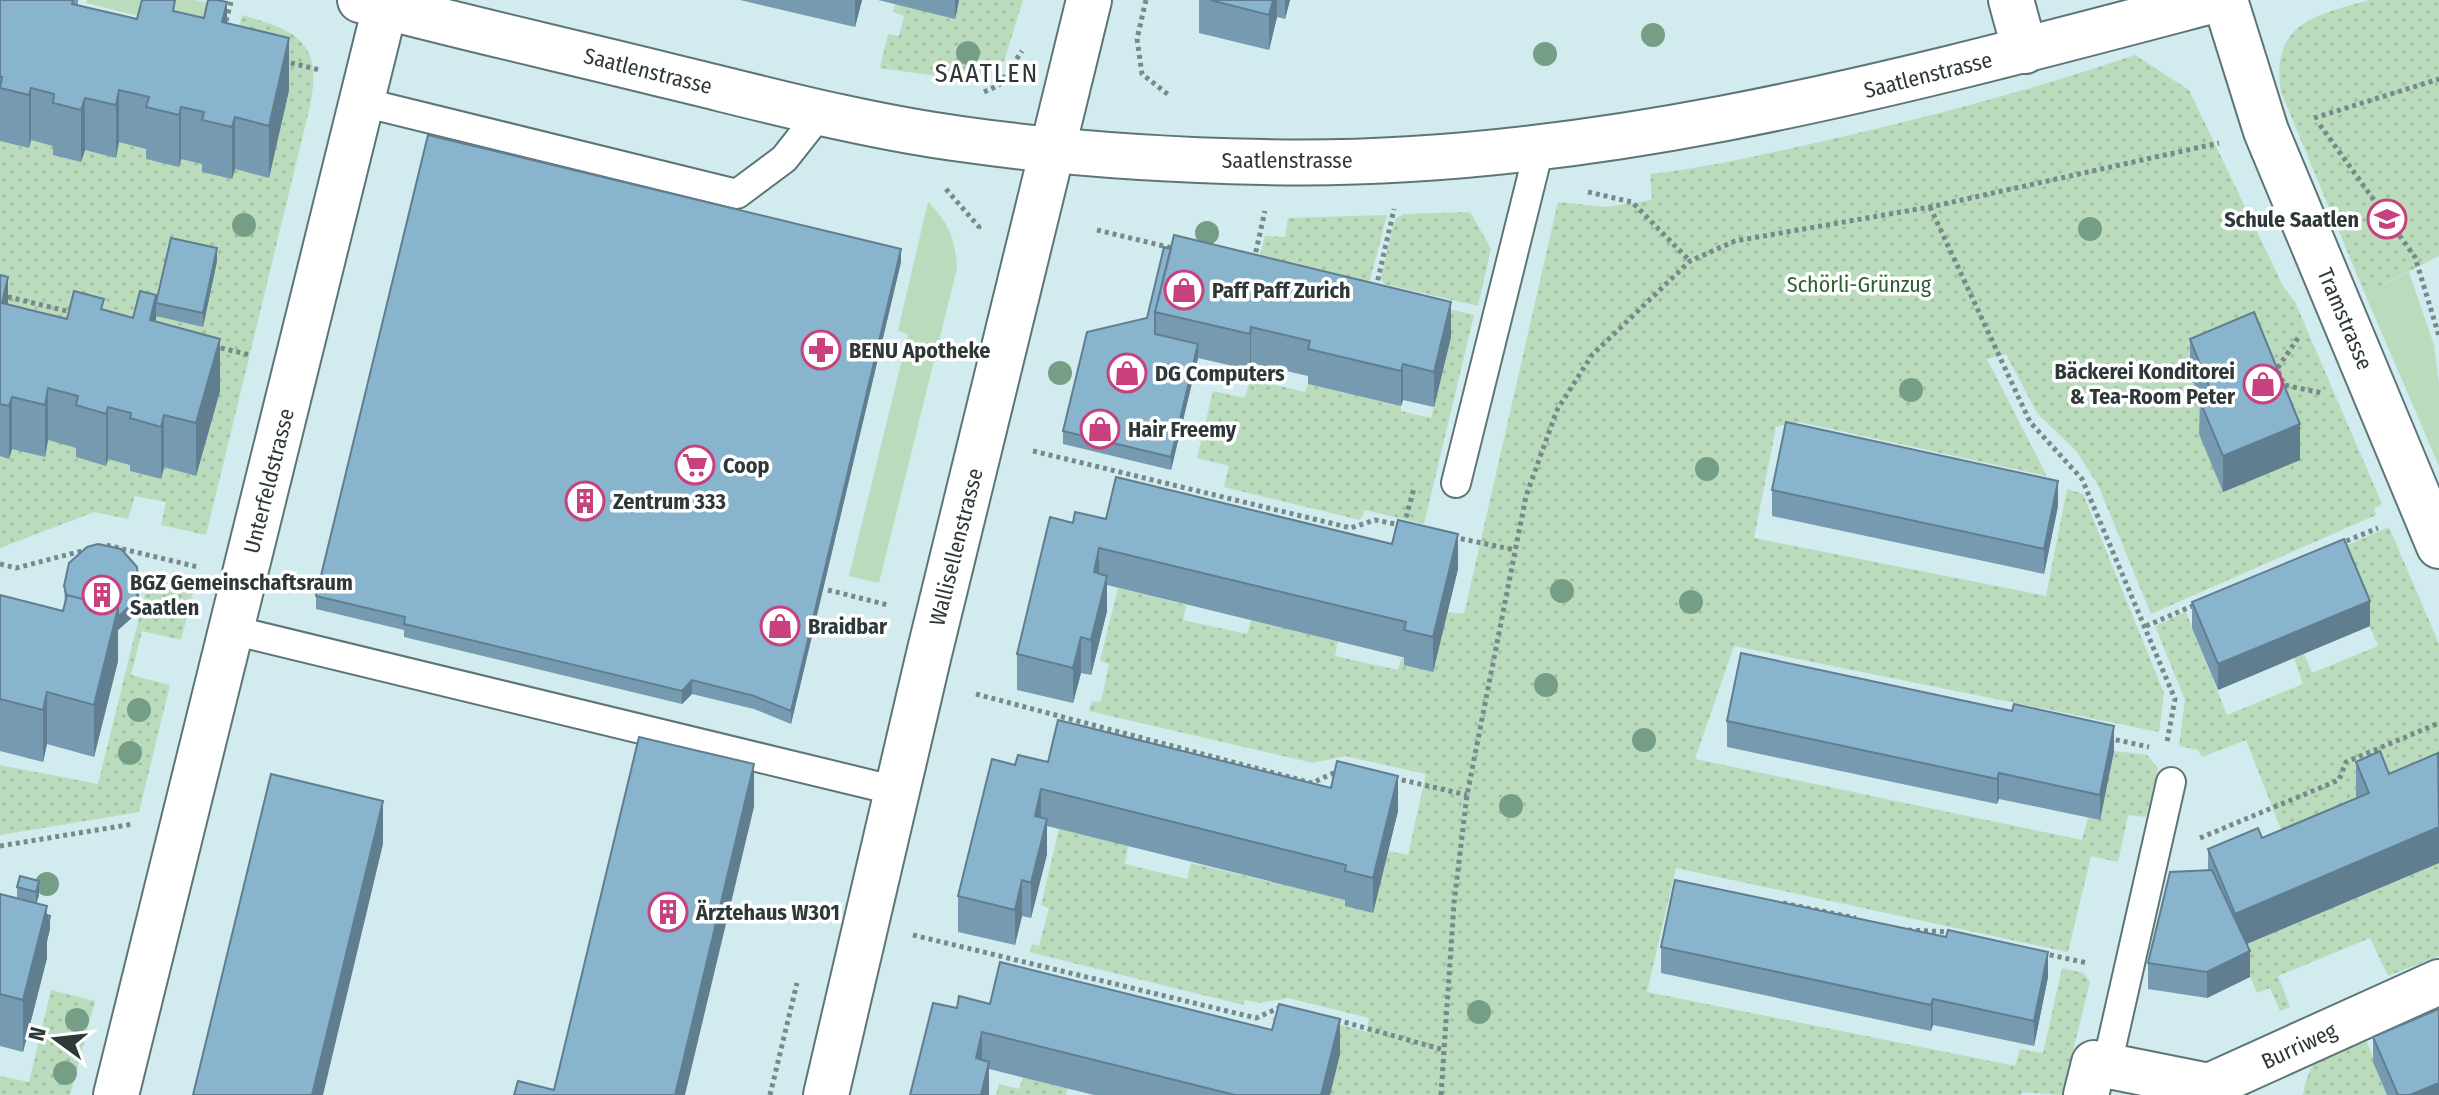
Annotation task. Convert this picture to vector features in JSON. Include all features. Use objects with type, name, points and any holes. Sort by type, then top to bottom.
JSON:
[{"type":"street","name":"Wallisellenstrasse","points":[[826,1095],[1089,0]]},
{"type":"street","points":[[2011,0],[2025,51]]},
{"type":"street","name":"Saatlenstrasse","points":[[372,3],[822,111],[958,139],[1267,162],[1413,159],[1540,145],[1813,103],[2215,0]]},
{"type":"street","name":"Tramstrasse","points":[[2225,0],[2266,131],[2439,546]]},
{"type":"street","name":"Unterfeldstrasse","points":[[116,1095],[362,102],[372,3]]},
{"type":"street","name":"Burriweg","points":[[2097,1080],[2209,1086],[2439,982]]},
{"type":"lane","points":[[362,102],[737,194],[784,159],[822,111]]},
{"type":"lane","points":[[1456,483],[1540,145]]},
{"type":"lane","points":[[232,630],[897,791]]},
{"type":"lane","points":[[2097,1080],[2126,985],[2171,782]]},
{"type":"path","points":[[1146,0],[1137,39],[1142,74],[1170,96]]},
{"type":"path","points":[[223,33],[231,2]]},
{"type":"path","points":[[978,95],[999,85],[1019,59],[1024,44]]},
{"type":"path","points":[[280,60],[325,71]]},
{"type":"path","points":[[1441,1095],[1454,903],[1467,795],[1526,496],[1557,410],[1592,355],[1690,261],[1735,241],[1930,207],[2266,131],[2439,79]]},
{"type":"path","points":[[2315,117],[2415,257],[2439,336]]},
{"type":"path","points":[[1581,190],[1632,202],[1690,261]]},
{"type":"path","points":[[1375,288],[1395,206]]},
{"type":"path","points":[[1254,261],[1266,207]]},
{"type":"path","points":[[1930,207],[2030,422],[2082,479],[2175,699],[2165,750],[2103,737]]},
{"type":"path","points":[[1097,230],[1185,252]]},
{"type":"path","points":[[1239,259],[1269,265]]},
{"type":"path","points":[[1365,287],[1390,291]]},
{"type":"path","points":[[0,295],[76,313]]},
{"type":"path","points":[[2266,375],[2277,369],[2302,331]]},
{"type":"path","points":[[198,342],[258,357]]},
{"type":"path","points":[[2277,369],[2284,385]]},
{"type":"path","points":[[2272,391],[2284,385],[2328,395]]},
{"type":"path","points":[[1033,451],[1351,528],[1375,520],[1418,529]]},
{"type":"path","points":[[2335,546],[2379,527]]},
{"type":"path","points":[[1446,535],[1515,550]]},
{"type":"path","points":[[0,564],[16,568],[106,545],[207,569]]},
{"type":"path","points":[[828,590],[888,605]]},
{"type":"path","points":[[2146,626],[2204,601]]},
{"type":"path","points":[[976,694],[1312,783],[1347,767]]},
{"type":"path","points":[[2155,856],[2339,780],[2346,762],[2439,723]]},
{"type":"path","points":[[1392,778],[1467,795]]},
{"type":"path","points":[[0,846],[147,822]]},
{"type":"path","points":[[1773,901],[1861,919]]},
{"type":"path","points":[[1906,930],[1965,935]]},
{"type":"path","points":[[913,935],[1256,1018],[1285,1006]]},
{"type":"path","points":[[2036,951],[2093,964],[2126,985]]},
{"type":"path","points":[[1328,1018],[1444,1050]]},
{"type":"green space","points":[[87,0],[195,0],[214,4],[206,33],[86,3]]},
{"type":"green space","points":[[959,0],[1023,0],[1004,61],[971,77],[951,78],[880,68],[888,34],[899,36],[904,16],[893,12],[895,4],[954,18]]},
{"type":"green space","points":[[2369,0],[2439,0],[2439,256],[2365,294],[2281,92],[2279,69],[2290,37],[2301,26],[2331,11]]},
{"type":"green space","points":[[0,15],[237,33],[242,15],[291,34],[302,42],[309,53],[313,67],[310,106],[206,535],[161,525],[166,502],[135,496],[128,519],[94,512],[0,548]]},
{"type":"green space","name":"Schörli-Grünzug","points":[[2135,55],[2189,90],[2283,286],[2295,302],[2382,504],[2374,509],[2376,515],[2151,614],[2098,485],[2077,452],[2037,413],[2006,354],[1987,359],[2047,476],[1799,422],[1776,427],[1754,538],[2046,596],[2067,489],[2083,494],[2164,693],[2159,732],[1734,646],[1695,759],[2082,840],[2088,818],[2100,820],[2114,751],[2147,755],[2158,768],[2146,817],[2128,815],[2118,862],[2091,856],[2068,952],[1676,868],[1647,992],[2015,1066],[2020,1049],[2043,1053],[2062,968],[2083,973],[2090,982],[2062,1095],[2022,1092],[2021,1095],[1330,1095],[1340,1054],[1279,1039],[1272,1018],[1285,1010],[1367,1032],[1369,1018],[1288,998],[1260,1003],[1245,1000],[1243,1005],[1029,952],[1032,944],[1039,946],[1049,908],[1041,905],[1059,829],[1128,846],[1125,864],[1187,879],[1191,863],[1313,892],[1388,851],[1408,855],[1426,774],[1345,756],[1313,763],[1089,711],[1092,701],[1101,702],[1109,664],[1100,661],[1118,588],[1186,605],[1183,620],[1247,634],[1251,620],[1338,641],[1335,656],[1398,670],[1402,657],[1447,612],[1464,614],[1558,202],[1606,207],[1652,200],[1650,174],[1746,158],[1952,110]]},
{"type":"green space","points":[[928,202],[950,232],[957,268],[879,583],[849,576],[908,335],[898,330]]},
{"type":"green space","points":[[1470,212],[1491,249],[1478,306],[1384,284],[1381,277],[1395,219],[1404,214]]},
{"type":"green space","points":[[1387,215],[1370,280],[1362,283],[1259,259],[1265,236],[1285,237],[1288,218]]},
{"type":"green space","points":[[2409,272],[2434,345],[2439,384],[2439,466],[2365,294]]},
{"type":"green space","points":[[1395,296],[1474,315],[1424,524],[1365,510],[1360,520],[1224,487],[1229,466],[1197,458],[1213,391],[1245,398],[1250,379],[1305,392],[1308,384],[1401,406],[1401,411],[1431,418],[1451,337]]},
{"type":"green space","points":[[2389,527],[2439,644],[2439,790],[2369,828],[2293,860],[2246,740],[2202,757],[2198,750],[2179,746],[2185,700],[2155,626],[2186,612],[2227,715],[2303,684],[2294,658],[2304,654],[2312,673],[2378,646],[2338,549]]},
{"type":"green space","points":[[149,577],[194,588],[181,640],[142,631],[131,675],[170,685],[139,812],[0,835],[0,765],[98,784]]},
{"type":"green space","points":[[2439,863],[2439,956],[2388,976],[2370,938],[2278,976],[2290,1007],[2280,1011],[2270,988],[2257,993],[2238,948]]},
{"type":"green space","points":[[51,990],[95,1001],[70,1095],[0,1095],[0,1076],[29,1082]]},
{"type":"green space","points":[[2363,1031],[2387,1095],[2303,1095],[2311,1069],[2322,1053]]},
{"type":"green space","points":[[1023,1077],[1068,1088],[1066,1095],[996,1095],[999,1084],[1019,1089]]},
{"type":"building","points":[[0,0],[73,0],[72,4],[137,19],[142,0],[175,0],[173,11],[204,18],[208,0],[227,2],[222,22],[289,38],[269,126],[235,117],[232,127],[202,120],[204,112],[181,107],[179,115],[146,107],[149,97],[119,90],[116,105],[85,98],[81,110],[53,103],[54,94],[31,88],[29,95],[0,88]]},
{"type":"building","points":[[1210,0],[1273,0],[1269,15]]},
{"type":"building","name":"Zentrum 333","points":[[428,135],[901,249],[791,711],[754,696],[692,680],[682,691],[404,624],[405,617],[316,596]]},
{"type":"building","points":[[1174,235],[1451,302],[1434,372],[1403,364],[1401,371],[1308,349],[1310,341],[1251,327],[1250,334],[1155,312]]},
{"type":"building","points":[[171,238],[217,248],[203,313],[156,303]]},
{"type":"building","points":[[1164,247],[1171,249],[1155,312],[1155,334],[1198,344],[1171,457],[1063,431],[1087,332],[1147,318]]},
{"type":"building","points":[[0,275],[8,277],[2,303],[67,319],[74,291],[104,299],[101,309],[133,318],[140,291],[156,295],[150,320],[220,339],[196,423],[164,415],[161,427],[130,418],[131,413],[108,407],[106,414],[76,405],[78,396],[48,388],[45,405],[12,397],[9,406],[0,404]]},
{"type":"building","points":[[2254,312],[2300,424],[2223,456],[2199,399],[2212,394],[2190,339]]},
{"type":"building","points":[[1786,422],[2058,481],[2044,549],[1772,490]]},
{"type":"building","points":[[1116,477],[1392,544],[1398,520],[1458,534],[1433,637],[1404,630],[1406,622],[1099,548],[1094,572],[1107,576],[1091,640],[1081,637],[1073,668],[1017,654],[1050,517],[1073,523],[1075,512],[1106,519]]},
{"type":"building","points":[[2344,539],[2370,601],[2218,664],[2192,602]]},
{"type":"building","name":"BGZ Gemeinschaftsraum Saatlen","points":[[98,544],[121,549],[137,567],[139,590],[135,601],[118,617],[118,608],[67,597],[64,586],[69,563],[87,547]]},
{"type":"building","points":[[0,595],[63,611],[67,595],[118,608],[94,705],[47,692],[43,710],[0,699]]},
{"type":"building","points":[[1741,653],[2012,711],[2014,704],[2114,726],[2100,795],[1999,773],[1997,779],[1727,721]]},
{"type":"building","points":[[1058,720],[1331,788],[1337,761],[1398,776],[1373,878],[1345,871],[1346,865],[1041,789],[1035,816],[1047,819],[1031,883],[1022,880],[1015,910],[958,896],[992,759],[1015,765],[1018,755],[1048,762]]},
{"type":"building","name":"Ärztehaus W301","points":[[639,737],[754,764],[675,1095],[514,1095],[518,1081],[554,1090]]},
{"type":"building","points":[[2380,751],[2389,774],[2438,753],[2439,827],[2235,914],[2208,849],[2258,828],[2262,838],[2369,793],[2356,762]]},
{"type":"building","points":[[271,774],[383,801],[312,1095],[193,1095]]},
{"type":"building","points":[[2212,870],[2250,951],[2207,972],[2148,963],[2170,872]]},
{"type":"building","points":[[20,876],[39,881],[36,892],[17,887]]},
{"type":"building","points":[[1675,880],[1946,937],[1948,930],[2048,952],[2034,1021],[1933,999],[1931,1005],[1661,947]]},
{"type":"building","points":[[0,894],[47,906],[23,1000],[0,994]]},
{"type":"building","points":[[1000,962],[1272,1030],[1279,1004],[1340,1019],[1321,1095],[1235,1095],[982,1032],[976,1058],[989,1062],[981,1095],[910,1095],[933,1003],[957,1008],[959,996],[990,1004]]},
{"type":"building","points":[[2439,1009],[2439,1083],[2410,1095],[2398,1095],[2373,1037]]},
{"type":"place","name":"Schule Saatlen","points":[[2387,219]]},
{"type":"place","name":"Paff Paff Zurich","points":[[1184,290]]},
{"type":"place","name":"BENU Apotheke","points":[[821,350]]},
{"type":"place","name":"DG Computers","points":[[1127,373]]},
{"type":"place","name":"Bäckerei Konditorei & Tea-Room Peter","points":[[2263,384]]},
{"type":"place","name":"Hair Freemy","points":[[1100,429]]},
{"type":"place","name":"Coop","points":[[695,465]]},
{"type":"place","name":"Zentrum 333","points":[[585,501]]},
{"type":"place","name":"BGZ Gemeinschaftsraum Saatlen","points":[[102,595]]},
{"type":"place","name":"Braidbar","points":[[780,626]]},
{"type":"place","name":"Ärztehaus W301","points":[[668,912]]},
{"type":"district","name":"SAATLEN","points":[[987,73]]}]
